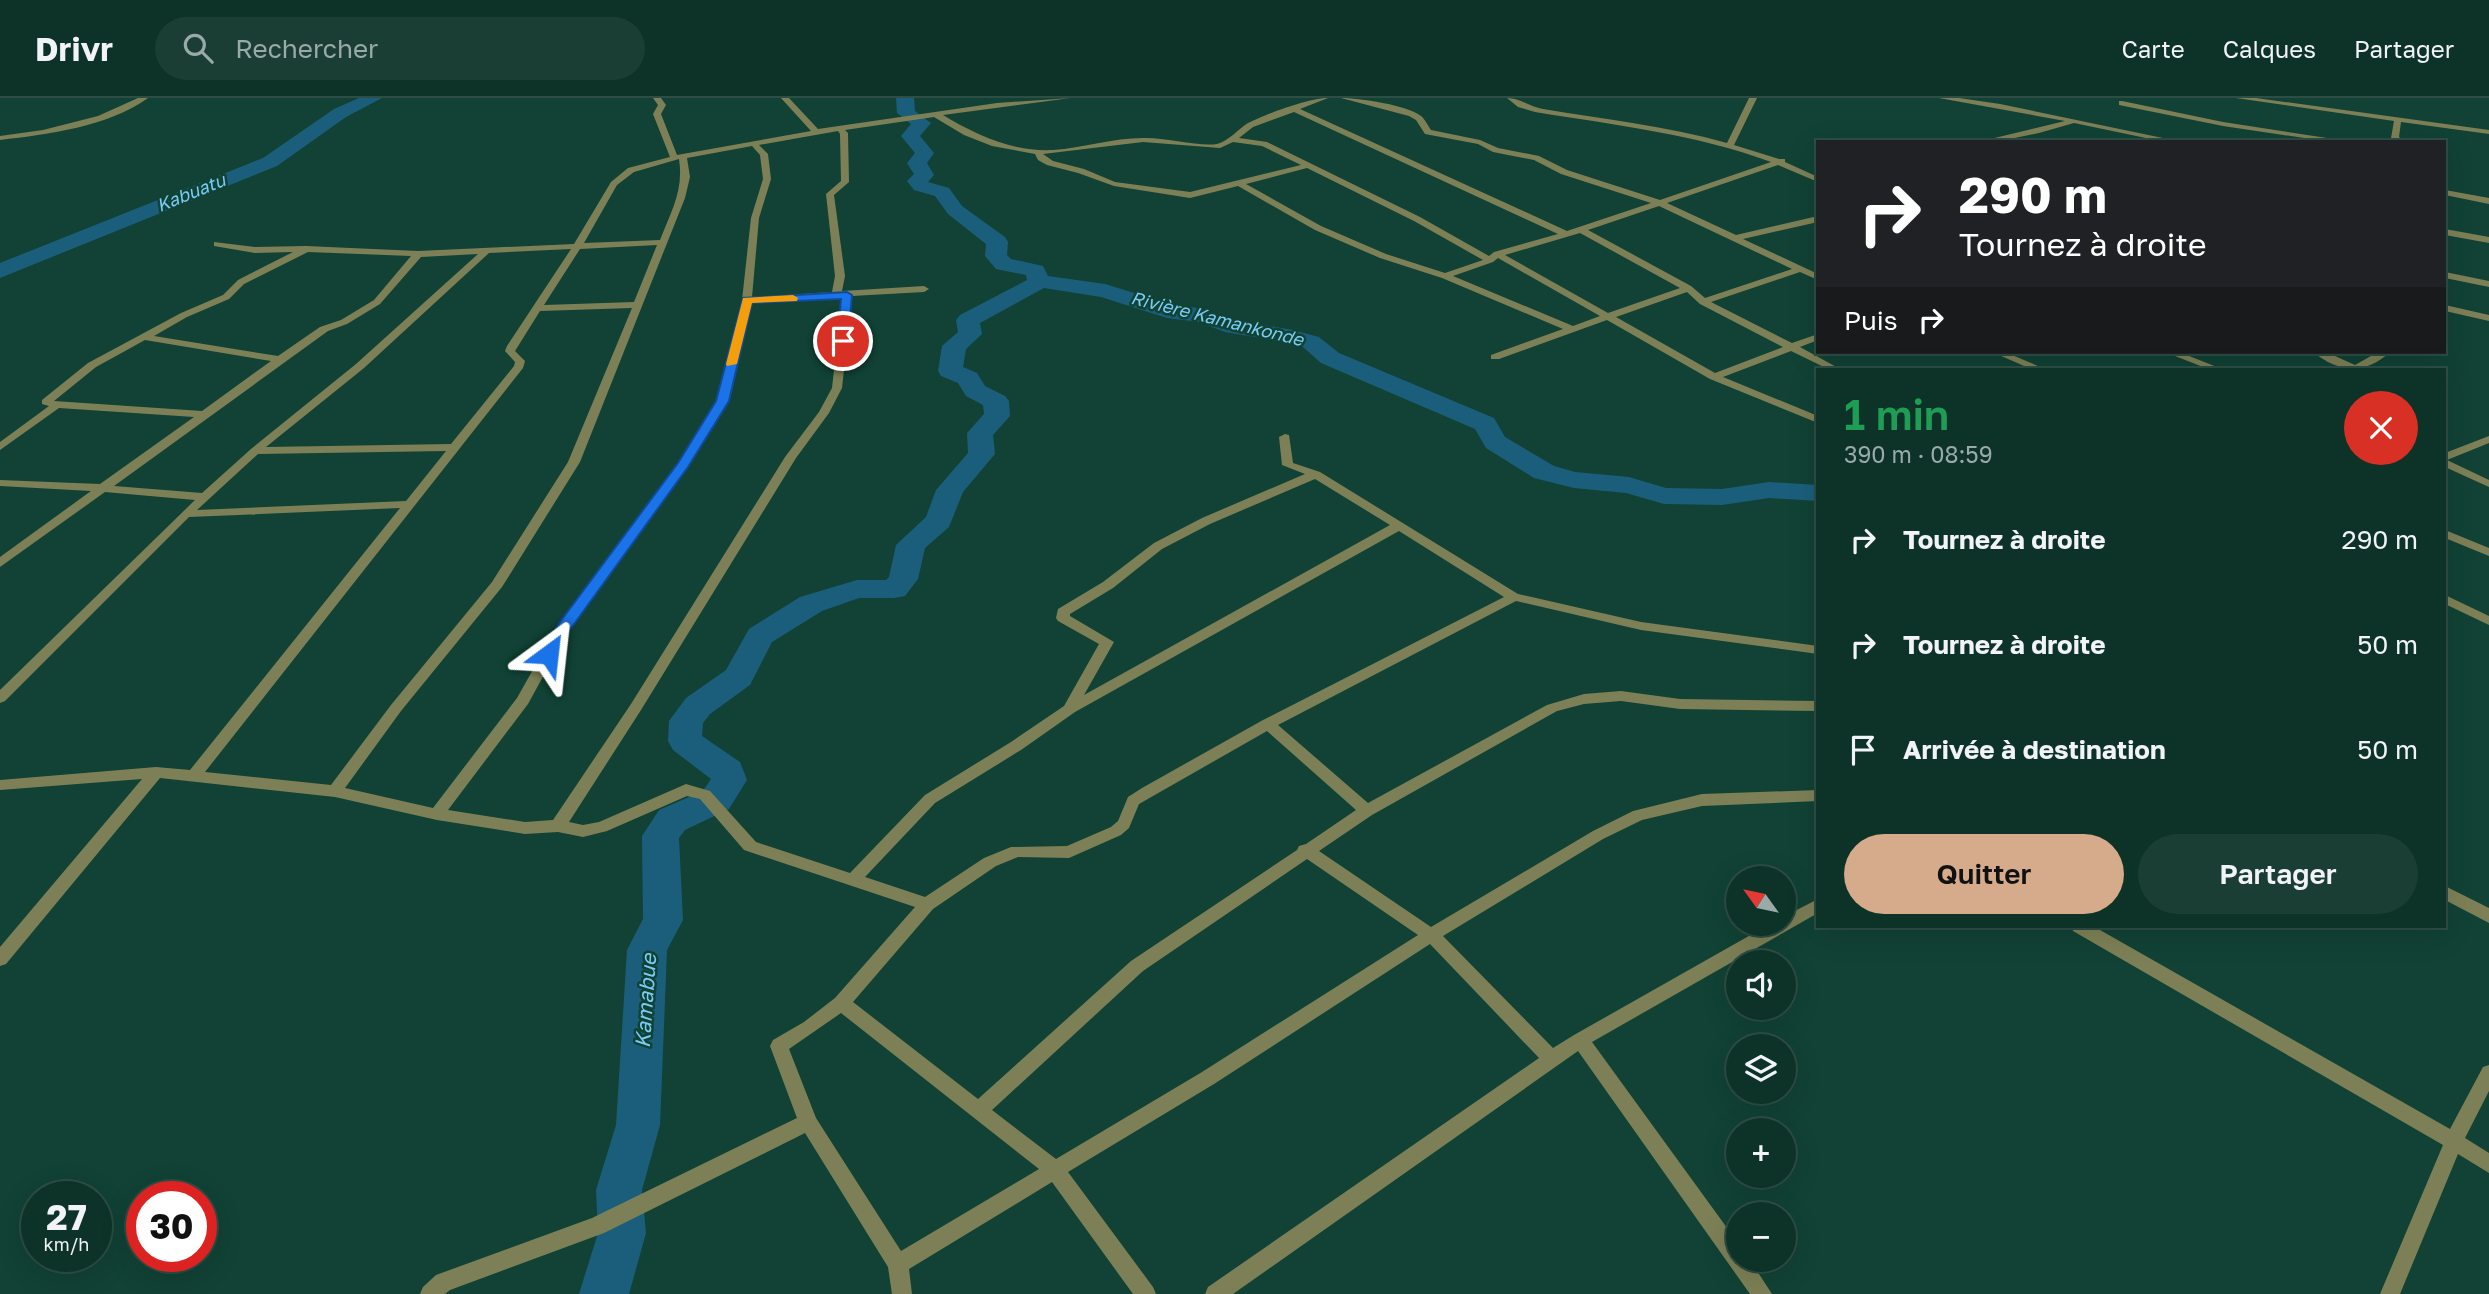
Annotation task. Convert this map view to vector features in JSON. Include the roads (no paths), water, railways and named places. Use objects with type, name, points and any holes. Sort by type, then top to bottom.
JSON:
[{"type":"street","points":[[0,138],[43,132],[93,120],[144,98]]},
{"type":"street","points":[[335,791],[396,708],[496,584],[574,462],[664,242],[686,177],[657,114],[662,105],[657,98]]},
{"type":"street","points":[[785,98],[816,132]]},
{"type":"street","points":[[194,775],[519,366],[520,361],[510,351],[614,184],[625,173],[679,157],[816,132],[1067,98]]},
{"type":"street","points":[[937,115],[967,133],[995,144],[1038,152],[1158,140],[1220,146],[1250,125],[1324,98]]},
{"type":"street","points":[[1345,98],[1404,111],[1419,118],[1428,132],[1480,142],[1496,149],[1536,158],[1564,172],[1660,203],[1816,276]]},
{"type":"street","points":[[1511,98],[1535,110],[1730,144],[1782,161],[1816,178]]},
{"type":"street","points":[[1730,144],[1753,98]]},
{"type":"street","points":[[1942,98],[2076,120],[2161,140]]},
{"type":"street","points":[[2240,98],[2489,132]]},
{"type":"street","points":[[2112,128],[2122,101],[2222,124],[2335,140]]},
{"type":"street","points":[[1292,108],[1565,234]]},
{"type":"street","points":[[1992,140],[2076,120]]},
{"type":"street","points":[[2398,120],[2395,138],[2398,140]]},
{"type":"street","points":[[558,826],[636,707],[791,457],[824,413],[837,388],[841,296],[830,194],[845,182],[847,164],[844,133],[841,130]]},
{"type":"street","points":[[1232,139],[1264,144],[1494,257],[1714,377],[1816,419]]},
{"type":"street","points":[[437,814],[523,701],[562,630],[684,464],[723,401],[747,300],[755,218],[767,179],[764,154],[754,144]]},
{"type":"street","points":[[1038,152],[1041,158],[1050,163],[1114,184],[1191,195],[1307,166]]},
{"type":"street","points":[[1445,276],[1494,257],[1782,161]]},
{"type":"street","points":[[1241,184],[1318,228],[1383,256],[1445,276],[1574,330]]},
{"type":"street","points":[[2446,193],[2489,201]]},
{"type":"street","points":[[1735,238],[1816,219]]},
{"type":"street","points":[[1581,230],[1688,288],[1703,302],[1833,368]]},
{"type":"street","points":[[2446,232],[2489,240]]},
{"type":"street","points":[[217,244],[255,250],[306,249],[418,254],[664,242]]},
{"type":"street","points":[[204,414],[57,405],[46,402],[60,388],[92,365],[226,297],[241,282],[306,249]]},
{"type":"street","points":[[0,698],[186,514],[255,451],[360,366],[485,251]]},
{"type":"street","points":[[0,563],[280,359],[324,330],[349,320],[377,302],[418,254]]},
{"type":"street","points":[[1703,302],[1800,269]]},
{"type":"street","points":[[2446,275],[2489,284]]},
{"type":"street","points":[[1495,357],[1688,288]]},
{"type":"street","points":[[747,300],[924,289]]},
{"type":"street","points":[[535,308],[637,305]]},
{"type":"street","points":[[2446,309],[2489,318]]},
{"type":"street","points":[[144,337],[280,359]]},
{"type":"street","points":[[1714,377],[1816,338]]},
{"type":"street","points":[[2002,354],[2037,368]]},
{"type":"street","points":[[2176,354],[2214,368]]},
{"type":"street","points":[[2322,354],[2353,368]]},
{"type":"street","points":[[2357,368],[2381,354]]},
{"type":"street","points":[[0,447],[57,405]]},
{"type":"street","points":[[1285,437],[1287,466],[1316,474],[1514,597],[1641,626],[1816,650]]},
{"type":"street","points":[[2446,457],[2489,439]]},
{"type":"street","points":[[255,451],[455,447]]},
{"type":"street","points":[[2446,463],[2489,484]]},
{"type":"street","points":[[1070,709],[1107,642],[1063,618],[1063,612],[1108,584],[1158,547],[1206,521],[1316,474]]},
{"type":"street","points":[[0,483],[205,497]]},
{"type":"street","points":[[186,514],[410,504]]},
{"type":"street","points":[[853,880],[930,799],[1070,709],[1398,526]]},
{"type":"street","points":[[2446,534],[2489,552]]},
{"type":"street","points":[[902,1294],[898,1264],[808,1122],[779,1046],[841,1003],[928,904],[990,862],[1017,851],[1069,852],[1116,831],[1124,824],[1133,801],[1268,723],[1514,597]]},
{"type":"street","points":[[2446,599],[2489,621]]},
{"type":"street","points":[[979,1110],[1138,966],[1305,850],[1367,811],[1552,708],[1584,699],[1621,696],[1680,704],[1816,706]]},
{"type":"street","points":[[1268,723],[1367,811]]},
{"type":"street","points":[[0,960],[156,772]]},
{"type":"street","points":[[0,785],[156,772],[335,791],[437,814],[525,828],[558,826],[583,831],[602,827],[671,795],[694,790],[705,795],[750,846],[928,904]]},
{"type":"street","points":[[898,1264],[1208,1078],[1431,935],[1598,835],[1638,815],[1702,800],[1816,795]]},
{"type":"street","points":[[1305,850],[1431,935],[1552,1059]]},
{"type":"street","points":[[2446,893],[2489,916]]},
{"type":"street","points":[[1215,1294],[1580,1040],[1816,906]]},
{"type":"street","points":[[2082,928],[2454,1141],[2489,1164]]},
{"type":"street","points":[[841,1003],[1055,1170],[1146,1294]]},
{"type":"street","points":[[1580,1040],[1762,1294]]},
{"type":"street","points":[[2389,1294],[2454,1141],[2489,1073]]},
{"type":"street","points":[[430,1294],[443,1282],[597,1226],[808,1122]]},
{"type":"waterway","name":"Kabuatu","points":[[0,271],[270,162],[340,113],[373,98]]},
{"type":"waterway","name":"Kamabue","points":[[905,98],[906,113],[922,123],[910,136],[925,153],[917,163],[924,175],[917,181],[921,186],[942,192],[955,210],[997,242],[996,256],[1004,264],[1035,271],[1039,281]]},
{"type":"waterway","name":"Kamabue","points":[[604,1294],[622,1233],[619,1190],[638,1125],[647,950],[663,920],[660,836],[672,820],[716,800],[729,780],[728,771],[685,741],[686,721],[698,706],[738,677],[760,636],[811,604],[857,589],[894,589],[903,579],[911,545],[939,521],[950,490],[982,454],[980,433],[997,416],[996,401],[975,391],[968,378],[950,371],[954,346],[970,334],[968,320],[1025,292],[1039,281]]},
{"type":"waterway","name":"Rivière Kamankonde","points":[[1039,281],[1105,291],[1167,311],[1204,316],[1225,325],[1311,342],[1330,358],[1485,424],[1495,442],[1544,472],[1574,480],[1629,485],[1664,496],[1722,497],[1769,490],[1816,493]]}]
